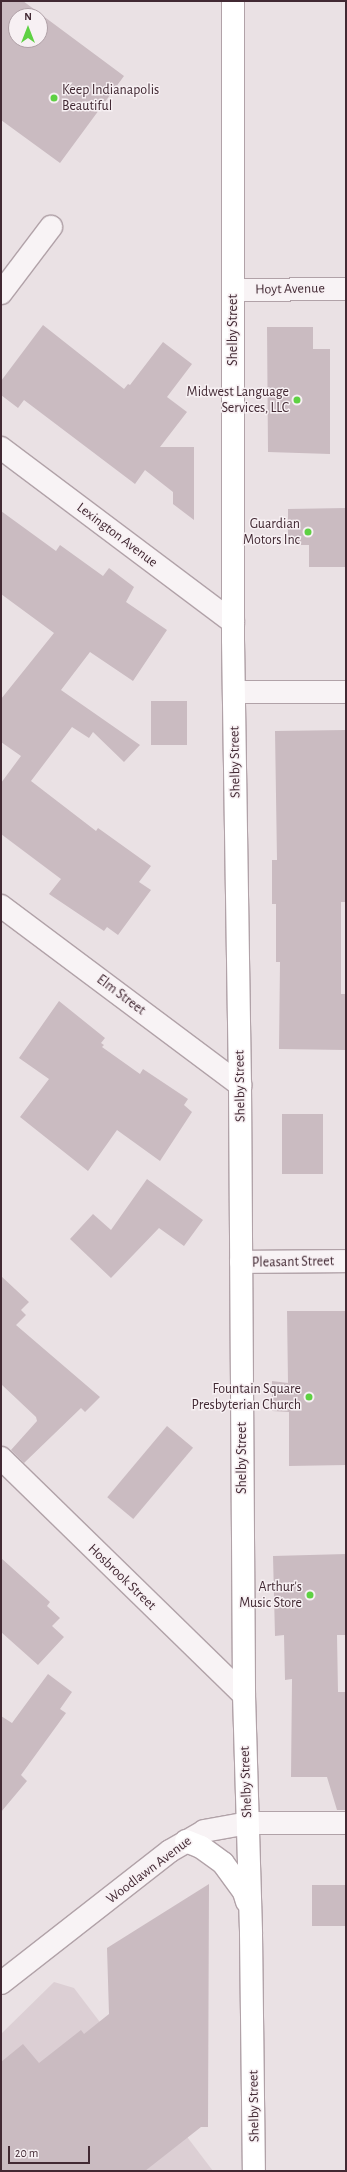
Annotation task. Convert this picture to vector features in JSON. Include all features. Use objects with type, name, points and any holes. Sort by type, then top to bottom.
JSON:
[{"type":"main road","name":"Shelby Street","points":[[230,3],[233,290],[233,622],[240,1085],[244,1695],[250,1913],[254,2171]]},
{"type":"main road","points":[[186,1841],[216,1856],[230,1870],[244,1892],[250,1913]]},
{"type":"street","points":[[1,294],[51,227]]},
{"type":"street","name":"Hoyt Avenue","points":[[233,290],[346,289]]},
{"type":"street","name":"Lexington Avenue","points":[[1,448],[233,622]]},
{"type":"street","points":[[234,692],[346,692]]},
{"type":"street","name":"Elm Street","points":[[1,906],[240,1085]]},
{"type":"street","name":"Pleasant Street","points":[[241,1262],[346,1261]]},
{"type":"street","name":"Hosbrook Street","points":[[1,1458],[244,1695]]},
{"type":"street","name":"Woodlawn Avenue","points":[[1,1983],[186,1841],[204,1831],[248,1823],[346,1823]]},
{"type":"shaded area","points":[[54,1982],[74,1988],[213,2171],[1,2171],[1,2034]]},
{"type":"building","name":"Keep Indianapolis Beautiful","points":[[1,1],[23,1],[32,8],[8,8],[8,48],[48,48],[48,20],[124,76],[60,163],[1,120]]},
{"type":"building","points":[[43,325],[124,389],[128,384],[130,385],[163,342],[192,364],[167,397],[187,412],[160,447],[194,447],[194,520],[173,504],[173,492],[145,470],[135,484],[24,400],[18,408],[1,395],[1,381]]},
{"type":"building","name":"Midwest Language Services, LLC","points":[[267,327],[313,327],[313,349],[330,349],[330,454],[268,452]]},
{"type":"building","name":"Guardian Motors Inc","points":[[346,508],[346,567],[309,567],[309,545],[288,545],[288,509]]},
{"type":"building","points":[[1,511],[56,551],[60,545],[103,576],[109,568],[134,587],[126,602],[167,630],[133,681],[90,652],[61,690],[140,745],[124,762],[93,732],[89,738],[72,727],[31,781],[96,831],[98,828],[151,866],[139,882],[151,890],[118,935],[107,927],[104,931],[49,894],[61,879],[1,834],[1,783],[21,756],[1,742],[1,699],[54,633],[1,594]]},
{"type":"building","points":[[151,701],[187,701],[187,745],[151,745]]},
{"type":"building","points":[[346,730],[346,902],[341,902],[341,994],[346,994],[346,1050],[279,1049],[280,962],[276,962],[276,904],[272,904],[272,860],[277,860],[275,731]]},
{"type":"building","points":[[59,1001],[105,1038],[101,1043],[104,1045],[102,1047],[140,1074],[143,1069],[188,1099],[184,1105],[192,1112],[160,1161],[117,1130],[88,1171],[20,1117],[49,1079],[19,1058]]},
{"type":"building","points":[[282,1114],[323,1114],[323,1174],[282,1174]]},
{"type":"building","points":[[147,1179],[203,1220],[184,1246],[159,1228],[111,1278],[70,1239],[93,1214],[111,1230]]},
{"type":"building","points":[[1,1276],[29,1302],[21,1310],[26,1315],[16,1325],[100,1397],[85,1412],[81,1408],[24,1463],[11,1450],[37,1421],[36,1417],[1,1384]]},
{"type":"building","name":"Fountain Square Presbyterian Church","points":[[287,1311],[346,1311],[346,1465],[289,1466],[289,1412],[272,1411],[272,1381],[288,1383]]},
{"type":"building","points":[[167,1426],[193,1448],[133,1519],[107,1497]]},
{"type":"building","points":[[346,1554],[346,1635],[337,1635],[338,1692],[346,1692],[346,1810],[337,1810],[327,1777],[291,1777],[292,1679],[285,1680],[284,1635],[275,1636],[273,1556]]},
{"type":"building","points":[[1,1558],[50,1602],[47,1606],[60,1618],[52,1626],[64,1637],[38,1665],[1,1632]]},
{"type":"building","points":[[48,1674],[72,1692],[60,1709],[66,1713],[21,1775],[27,1781],[1,1812],[1,1716],[12,1723]]},
{"type":"building","points":[[209,1884],[208,2127],[201,2127],[145,2171],[1,2171],[1,2062],[23,2044],[39,2063],[81,2030],[84,2034],[109,2014],[107,1948]]},
{"type":"building","points":[[312,1885],[346,1885],[346,1926],[312,1926]]},
{"type":"place","name":"Keep Indianapolis Beautiful","points":[[54,98]]},
{"type":"place","name":"Midwest Language Services, LLC","points":[[297,400]]},
{"type":"place","name":"Guardian Motors Inc","points":[[308,532]]},
{"type":"place","name":"Fountain Square Presbyterian Church","points":[[309,1397]]},
{"type":"place","name":"Arthur's Music Store","points":[[310,1595]]}]
